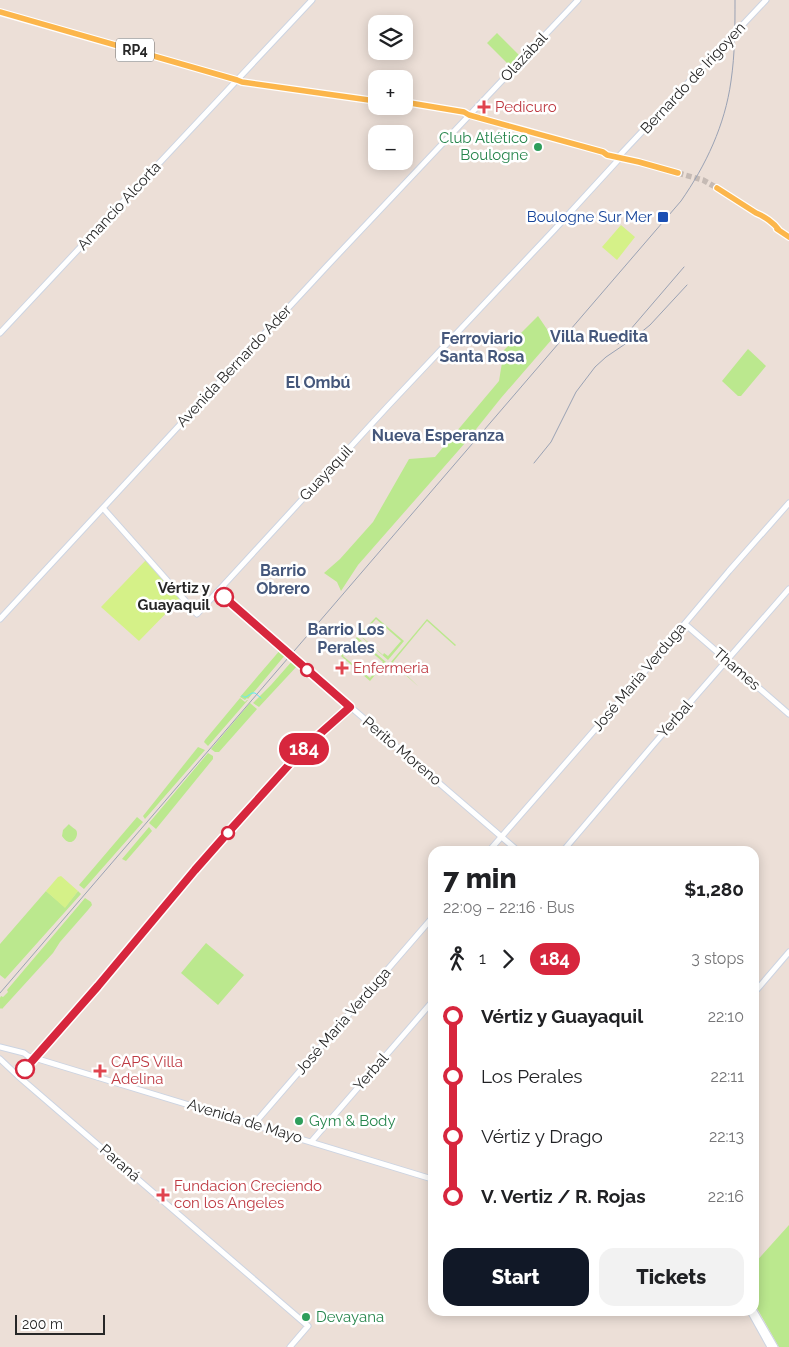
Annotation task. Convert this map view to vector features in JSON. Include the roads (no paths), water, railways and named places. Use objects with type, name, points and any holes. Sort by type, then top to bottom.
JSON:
[{"type":"main road","name":"RP4","points":[[0,12],[242,82],[368,99]]},
{"type":"main road","points":[[413,106],[463,115],[469,114],[620,157],[631,158],[678,173]]},
{"type":"main road","points":[[718,188],[774,228],[789,236]]},
{"type":"street","points":[[236,79],[308,0]]},
{"type":"street","points":[[0,329],[312,0]]},
{"type":"street","name":"Olazábal","points":[[469,114],[578,0]]},
{"type":"street","name":"Bernardo de Irigoyen","points":[[620,157],[766,0]]},
{"type":"street","name":"Amancio Alcorta","points":[[0,333],[236,79]]},
{"type":"street","name":"Avenida Bernardo Ader","points":[[0,619],[469,114]]},
{"type":"street","name":"Guayaquil","points":[[103,508],[197,614],[620,157]]},
{"type":"street","name":"José Maria Verduga","points":[[493,846],[789,503]]},
{"type":"street","name":"Yerbal","points":[[567,846],[789,589]]},
{"type":"street","name":"Perito Moreno","points":[[217,592],[512,846]]},
{"type":"street","name":"Thames","points":[[685,624],[789,714]]},
{"type":"street","name":"José Maria Verduga","points":[[254,1124],[428,923]]},
{"type":"street","points":[[759,987],[789,952]]},
{"type":"street","name":"Yerbal","points":[[311,1142],[428,1007]]},
{"type":"street","name":"Avenida de Mayo","points":[[0,1048],[24,1053],[28,1056],[428,1177]]},
{"type":"street","name":"Paraná","points":[[0,1059],[308,1326],[290,1347]]},
{"type":"street","points":[[754,1316],[770,1347]]},
{"type":"street","points":[[755,1316],[775,1347]]},
{"type":"waterway","points":[[244,697],[255,693],[261,698]]},
{"type":"tunnel","points":[[678,173],[703,180],[717,188]]},
{"type":"railway","points":[[0,993],[681,201],[706,159],[724,113],[733,61],[735,0]]},
{"type":"railway","points":[[618,344],[684,267]]},
{"type":"railway","points":[[534,463],[551,442],[576,392],[595,367],[650,325],[687,285]]},
{"type":"place","name":"Pedicuro","points":[[484,107]]},
{"type":"place","name":"Club Atlético Boulogne","points":[[538,147]]},
{"type":"place","name":"Boulogne Sur Mer","points":[[663,217]]},
{"type":"place","name":"Vértiz y Guayaquil","points":[[224,597]]},
{"type":"place","name":"Enfermeria","points":[[342,668]]},
{"type":"place","name":"CAPS Villa Adelina","points":[[100,1071]]},
{"type":"place","name":"Gym & Body","points":[[299,1121]]},
{"type":"place","name":"Fundacion Creciendo con los Angeles","points":[[163,1195]]},
{"type":"place","name":"Devayana","points":[[306,1317]]},
{"type":"district","name":"Villa Ruedita","points":[[599,336]]},
{"type":"district","name":"Ferroviario Santa Rosa","points":[[482,347]]},
{"type":"district","name":"El Ombú","points":[[318,382]]},
{"type":"district","name":"Nueva Esperanza","points":[[438,435]]},
{"type":"district","name":"Barrio Obrero","points":[[283,579]]},
{"type":"district","name":"Barrio Los Perales","points":[[346,638]]}]
